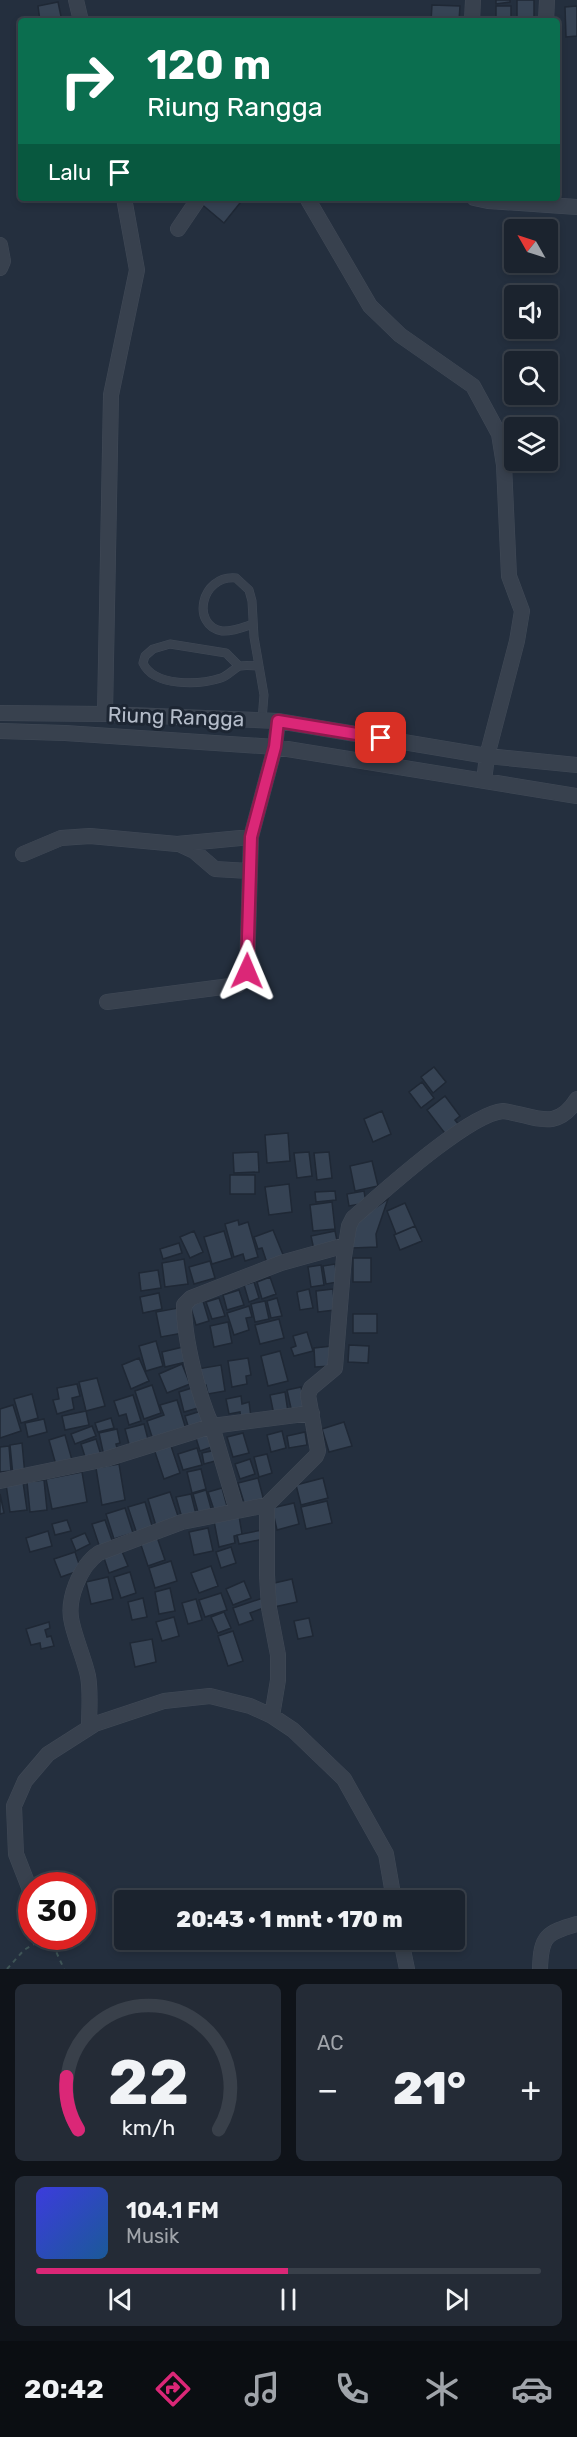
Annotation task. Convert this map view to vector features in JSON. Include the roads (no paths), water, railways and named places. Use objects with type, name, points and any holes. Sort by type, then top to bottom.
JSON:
[{"type":"street","points":[[76,0],[80,18]]},
{"type":"street","points":[[472,18],[473,0]]},
{"type":"street","points":[[546,18],[547,0]]},
{"type":"street","points":[[105,714],[111,395],[137,270],[124,201]]},
{"type":"street","points":[[178,229],[197,201]]},
{"type":"street","points":[[309,201],[370,306],[400,335],[473,386],[499,434],[504,465],[509,576],[522,611],[517,641],[487,756],[484,781]]},
{"type":"street","points":[[488,201],[542,201],[577,207]]},
{"type":"street","points":[[0,245],[3,261],[0,268]]},
{"type":"street","name":"Riung Rangga","points":[[0,713],[105,714],[278,721],[487,756],[577,765]]},
{"type":"street","points":[[107,1002],[238,985],[244,980],[247,971],[251,837],[275,747],[278,721]]},
{"type":"street","points":[[0,731],[275,747],[577,796]]},
{"type":"street","points":[[23,854],[61,838],[90,837],[177,843],[251,837]]},
{"type":"street","points":[[177,843],[194,851],[215,868],[249,871]]},
{"type":"street","points":[[89,1727],[88,1679],[71,1621],[71,1603],[89,1560],[99,1553],[182,1522],[267,1505],[316,1456],[319,1444],[309,1392],[335,1368],[346,1245],[352,1218],[449,1138],[472,1123],[495,1111],[557,1119],[566,1115],[577,1099]]},
{"type":"street","points":[[237,1511],[194,1374],[184,1308],[186,1301],[281,1263],[346,1245]]},
{"type":"street","points":[[0,1481],[106,1459],[212,1426],[312,1413]]},
{"type":"street","points":[[267,1505],[269,1608],[278,1655],[278,1680],[272,1716]]},
{"type":"street","points":[[23,1872],[16,1854],[14,1806],[25,1781],[48,1755],[89,1727],[164,1701],[210,1696],[250,1706],[272,1716],[293,1730],[344,1779],[386,1854],[392,1890]]},
{"type":"street","points":[[540,1969],[541,1949],[545,1937],[553,1931],[577,1924]]},
{"type":"street","points":[[403,1950],[406,1969]]},
{"type":"lane","points":[[254,624],[236,630],[221,631],[211,626],[203,616],[204,601],[215,582],[227,577],[236,578],[249,590],[252,601],[264,695],[262,720]]},
{"type":"lane","points":[[239,666],[226,653],[170,644],[153,649],[145,656],[143,663],[147,671],[158,679],[184,682],[221,678],[239,666],[259,666]]}]
